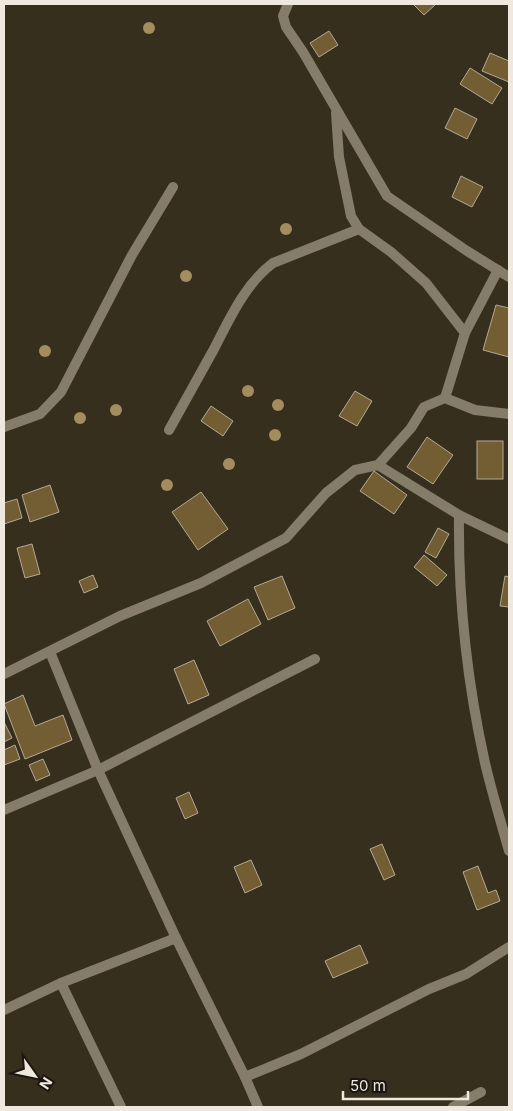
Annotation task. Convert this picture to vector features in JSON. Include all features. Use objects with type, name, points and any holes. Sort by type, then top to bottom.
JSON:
[{"type":"street","points":[[288,4],[283,16],[286,26],[387,196],[509,277]]},
{"type":"street","points":[[335,110],[339,157],[351,216],[359,229],[421,278],[465,333]]},
{"type":"street","points":[[4,427],[40,414],[61,392],[132,255],[173,187]]},
{"type":"street","points":[[169,430],[253,281],[273,263],[359,229]]},
{"type":"street","points":[[445,398],[465,333],[498,270]]},
{"type":"street","points":[[4,674],[120,616],[202,583],[286,538],[333,487],[355,470],[378,465],[411,428],[424,407],[445,398],[475,410],[509,414]]},
{"type":"street","points":[[378,465],[459,515],[509,539]]},
{"type":"street","points":[[459,515],[458,562],[463,633],[485,763],[509,851]]},
{"type":"street","points":[[50,652],[98,770],[176,938],[245,1076],[258,1107]]},
{"type":"street","points":[[4,810],[98,770],[315,659]]},
{"type":"street","points":[[4,1010],[61,983],[176,938]]},
{"type":"street","points":[[245,1076],[301,1054],[429,989],[466,974],[509,947]]},
{"type":"street","points":[[61,983],[121,1107]]},
{"type":"street","points":[[453,1107],[481,1092]]},
{"type":"building","points":[[413,4],[436,4],[424,15]]},
{"type":"building","points":[[329,31],[338,45],[319,57],[310,43]]},
{"type":"building","points":[[490,53],[509,61],[509,82],[482,71]]},
{"type":"building","points":[[470,68],[502,88],[492,104],[460,84]]},
{"type":"building","points":[[455,108],[477,119],[467,139],[445,128]]},
{"type":"building","points":[[461,176],[483,187],[472,207],[452,197]]},
{"type":"building","points":[[496,305],[509,308],[509,357],[483,350]]},
{"type":"building","points":[[355,391],[372,401],[357,426],[339,416]]},
{"type":"building","points":[[211,406],[233,421],[223,436],[201,421]]},
{"type":"building","points":[[427,437],[453,455],[433,484],[407,467]]},
{"type":"building","points":[[477,441],[503,441],[503,479],[477,479]]},
{"type":"building","points":[[374,471],[407,495],[394,514],[360,491]]},
{"type":"building","points":[[50,485],[59,512],[30,522],[22,495]]},
{"type":"building","points":[[201,492],[228,529],[198,550],[172,512]]},
{"type":"building","points":[[17,499],[22,518],[4,524],[4,503]]},
{"type":"building","points":[[438,528],[449,534],[436,558],[425,552]]},
{"type":"building","points":[[32,544],[40,574],[25,578],[17,548]]},
{"type":"building","points":[[424,555],[447,575],[437,586],[414,567]]},
{"type":"building","points":[[93,575],[98,587],[84,593],[79,581]]},
{"type":"building","points":[[282,576],[295,608],[268,620],[254,587]]},
{"type":"building","points":[[505,576],[509,577],[509,607],[500,606]]},
{"type":"building","points":[[248,599],[261,624],[220,646],[207,621]]},
{"type":"building","points":[[194,660],[209,695],[188,704],[174,669]]},
{"type":"building","points":[[23,695],[35,726],[63,715],[72,740],[25,759],[4,704]]},
{"type":"building","points":[[4,722],[12,738],[4,742]]},
{"type":"building","points":[[15,745],[20,759],[4,765],[4,750]]},
{"type":"building","points":[[43,759],[50,775],[36,781],[29,765]]},
{"type":"building","points":[[189,792],[198,813],[185,819],[176,798]]},
{"type":"building","points":[[382,844],[395,875],[384,880],[370,849]]},
{"type":"building","points":[[251,860],[262,885],[245,893],[234,867]]},
{"type":"building","points":[[478,866],[488,893],[496,890],[500,901],[477,910],[463,872]]},
{"type":"building","points":[[360,945],[368,963],[333,978],[325,961]]}]
